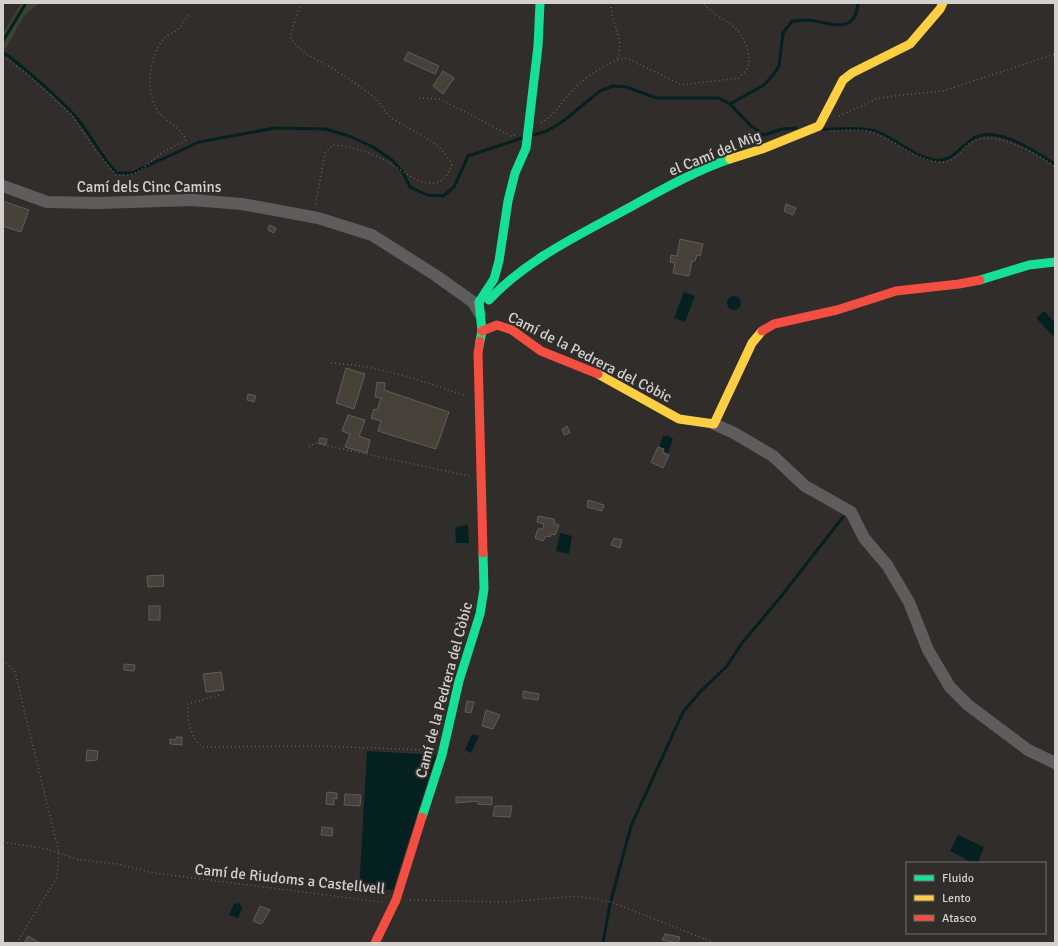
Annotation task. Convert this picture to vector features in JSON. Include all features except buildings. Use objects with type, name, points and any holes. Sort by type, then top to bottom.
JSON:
[{"type":"street","points":[[482,331],[479,302],[494,279],[499,261],[508,200],[515,173],[526,148],[538,46],[540,3]]},
{"type":"street","points":[[819,126],[844,80],[852,73],[910,44],[943,3]]},
{"type":"street","name":"el Camí del Mig","points":[[481,316],[486,304],[504,284],[566,242],[652,195],[722,162],[762,149],[819,126]]},
{"type":"street","name":"Camí dels Cinc Camins","points":[[3,186],[47,202],[99,203],[192,200],[242,204],[318,218],[372,235],[435,275],[473,302],[481,316]]},
{"type":"street","points":[[1055,262],[1029,265],[980,280],[959,284],[896,291],[837,310],[774,324],[760,332],[752,343],[714,424],[734,433],[774,456],[805,486],[851,512],[864,538],[887,565],[909,602],[928,650],[950,687],[968,705],[1028,750],[1055,763]]},
{"type":"street","name":"Camí de la Pedrera del Còbic","points":[[375,943],[396,900],[444,750],[459,681],[481,608],[484,589],[478,353],[482,331],[497,325],[512,330],[541,351],[585,368],[636,394],[679,419],[714,424]]},
{"type":"path","points":[[302,3],[290,36],[293,43],[307,54],[336,70],[376,99],[391,118],[436,144],[446,153],[452,165],[448,174],[442,181],[423,183],[381,158],[347,146],[333,145],[325,152],[321,171],[314,213],[318,218]]},
{"type":"path","points":[[612,3],[611,13],[620,46],[617,59],[627,58],[682,85],[739,78],[748,68],[750,57],[745,44],[738,32],[716,16],[704,3]]},
{"type":"path","points":[[3,57],[25,72],[72,114],[94,148],[116,175],[130,176],[138,172],[162,153],[186,140],[184,133],[168,122],[157,109],[149,80],[157,50],[162,40],[177,30],[189,14]]},
{"type":"path","points":[[819,126],[876,99],[943,91],[1055,54]]},
{"type":"path","points":[[830,131],[871,132],[913,155],[940,162],[949,162],[974,141],[996,138],[1027,151],[1055,166]]},
{"type":"path","points":[[331,363],[357,364],[375,368],[479,400]]},
{"type":"path","points":[[309,447],[315,443],[481,478]]},
{"type":"path","points":[[3,660],[15,672],[59,853],[57,877],[17,943]]},
{"type":"path","points":[[219,695],[202,698],[188,704],[187,712],[192,735],[196,742],[202,746],[316,746],[444,750]]},
{"type":"path","name":"Camí de Riudoms a Castellvell","points":[[3,842],[59,853],[80,860],[117,864],[154,873],[356,900],[382,902],[396,900],[508,902],[576,896],[611,902],[715,943]]},
{"type":"green space","points":[[21,3],[39,3],[24,16],[6,48],[3,48],[3,33]]},
{"type":"water","points":[[684,292],[695,296],[685,322],[674,318]]},
{"type":"water","points":[[734,296],[739,298],[741,303],[739,308],[734,310],[729,308],[727,303],[729,298]]},
{"type":"water","points":[[1044,311],[1055,323],[1054,337],[1036,318]]},
{"type":"water","points":[[663,436],[669,436],[673,439],[668,453],[659,448]]},
{"type":"water","points":[[468,525],[469,543],[456,543],[455,527]]},
{"type":"water","points":[[560,533],[572,536],[569,554],[556,551]]},
{"type":"water","points":[[472,734],[479,736],[471,753],[465,750]]},
{"type":"water","points":[[367,751],[436,755],[393,890],[359,890]]},
{"type":"water","points":[[958,835],[984,847],[978,862],[971,862],[950,851]]},
{"type":"water","points":[[239,903],[242,908],[238,918],[229,915],[234,904]]},
{"type":"waterway","points":[[3,41],[26,3]]},
{"type":"waterway","points":[[730,104],[764,85],[774,74],[779,66],[783,33],[792,21],[808,20],[840,25],[846,24],[852,20],[856,14],[858,3]]},
{"type":"waterway","points":[[3,53],[9,56],[52,92],[68,108],[81,123],[117,173],[132,173],[199,142],[275,128],[325,129],[349,136],[373,147],[392,160],[403,172],[410,187],[427,195],[443,196],[454,187],[468,156],[522,138]]},
{"type":"waterway","points":[[533,135],[547,131],[562,122],[600,91],[613,86],[626,87],[657,98],[719,98],[730,104],[750,125],[764,135],[782,129],[796,128]]},
{"type":"waterway","points":[[823,129],[856,128],[875,131],[919,155],[935,160],[947,159],[974,138],[984,135],[994,135],[1005,137],[1027,147],[1055,164]]},
{"type":"waterway","points":[[603,943],[610,904],[631,826],[683,712],[700,692],[727,666],[742,643],[779,599],[843,517]]},
{"type":"traffic: fast","points":[[480,341],[482,331],[479,302],[494,279],[499,261],[508,201],[515,173],[526,148],[538,46],[540,3]]},
{"type":"traffic: fast","points":[[489,300],[519,273],[552,250],[675,183],[730,159]]},
{"type":"traffic: fast","points":[[980,280],[1029,265],[1055,262]]},
{"type":"traffic: fast","points":[[422,817],[442,755],[459,681],[480,614],[484,589],[483,553]]},
{"type":"traffic: slow","points":[[730,159],[762,149],[819,126],[843,80],[852,73],[910,44],[940,9],[943,3]]},
{"type":"traffic: slow","points":[[598,374],[679,419],[714,424],[752,343],[762,331]]},
{"type":"traffic: jam","points":[[762,331],[774,324],[837,310],[896,291],[959,284],[980,280]]},
{"type":"traffic: jam","points":[[482,331],[497,325],[512,330],[541,351],[598,374]]},
{"type":"traffic: jam","points":[[480,341],[478,353],[483,553]]},
{"type":"traffic: jam","points":[[375,943],[396,900],[422,817]]}]
